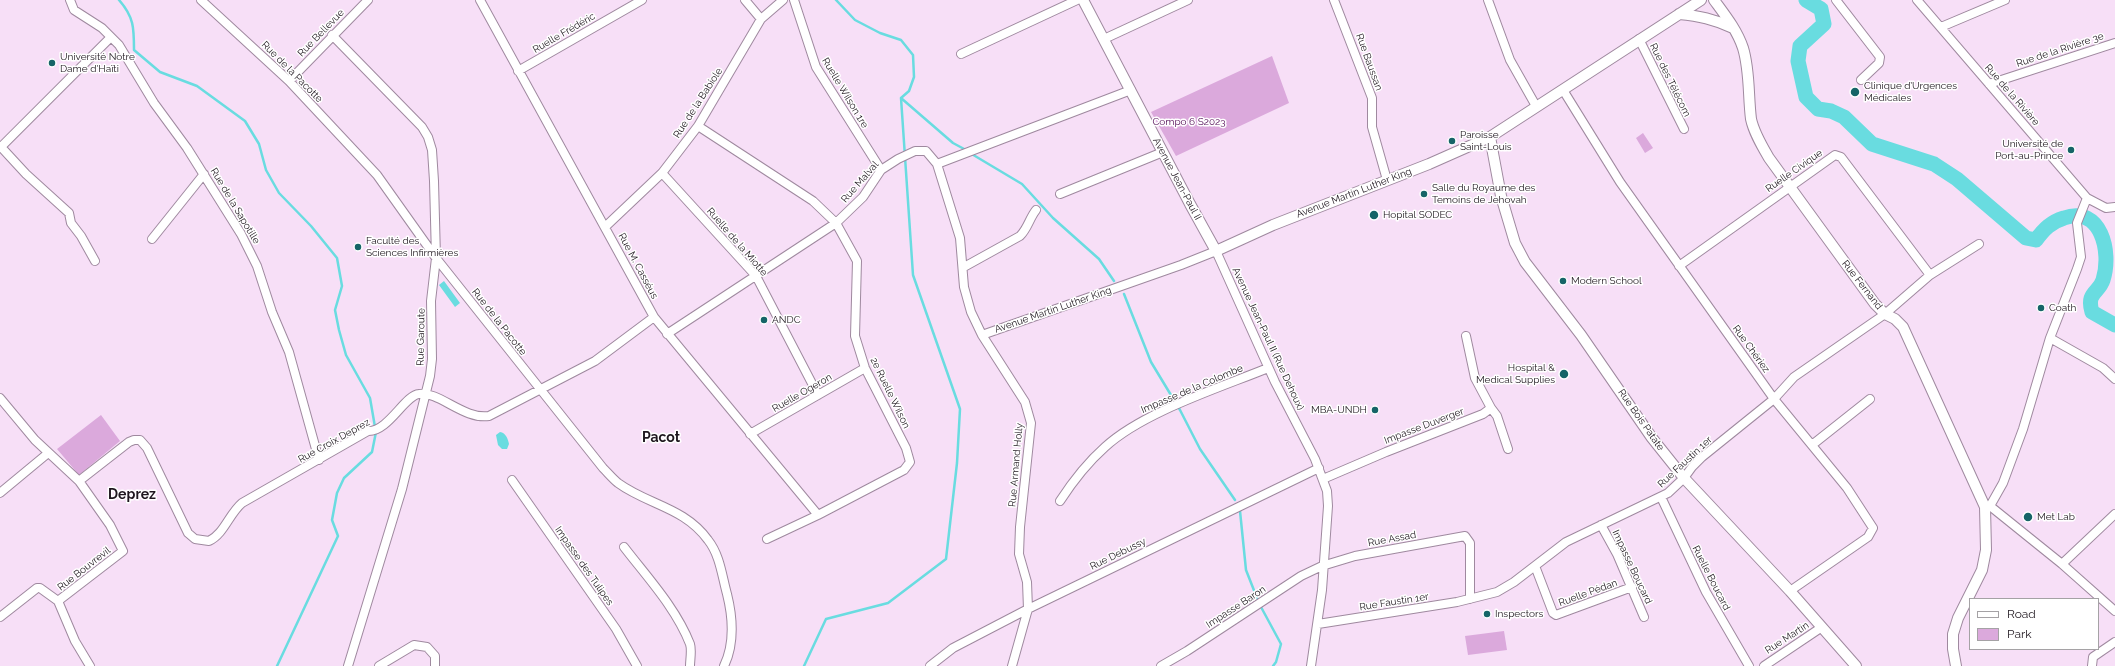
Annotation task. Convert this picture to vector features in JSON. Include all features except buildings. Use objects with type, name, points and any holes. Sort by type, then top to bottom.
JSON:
[{"type":"street","name":"Rue de la Sapotille","points":[[70,0],[74,10],[102,28],[119,45],[154,103],[204,174],[241,234],[258,266],[272,312],[289,352],[320,460]]},
{"type":"street","name":"Rue de la Pacotte","points":[[202,0],[289,81],[377,175],[436,258],[603,468],[618,483],[681,515],[696,526],[709,540],[718,558],[731,610],[732,638],[730,653],[724,666]]},
{"type":"street","name":"Rue Bellevue","points":[[289,81],[332,35],[368,0]]},
{"type":"street","name":"Ruelle Frédéric","points":[[518,71],[642,0]]},
{"type":"street","points":[[745,0],[761,20]]},
{"type":"street","name":"Rue de la Babiole","points":[[605,227],[662,173],[698,126],[761,20],[783,0]]},
{"type":"street","name":"Ruelle Wilson 1re","points":[[794,0],[816,67],[881,170]]},
{"type":"street","points":[[961,54],[1077,0]]},
{"type":"street","name":"Avenue Jean-Paul II","points":[[1083,0],[1216,251]]},
{"type":"street","points":[[1104,39],[1188,0]]},
{"type":"street","name":"Rue Baussan","points":[[1334,0],[1372,98],[1372,127],[1387,180]]},
{"type":"street","points":[[1488,0],[1510,60],[1536,106]]},
{"type":"street","name":"Avenue Martin Luther King","points":[[982,335],[1181,265],[1273,225],[1429,164],[1490,137],[1701,0]]},
{"type":"street","name":"Rue Fernand","points":[[1714,0],[1734,29],[1743,48],[1752,120],[1757,137],[1856,280],[1885,314],[1895,319],[1903,327],[1988,506],[1986,550],[1981,573],[1958,618],[1953,634],[1952,649],[1956,666]]},
{"type":"street","points":[[1836,0],[1880,57],[1878,63],[1861,80]]},
{"type":"street","name":"Rue de la Rivière","points":[[1917,0],[2087,198],[2106,208],[2115,207]]},
{"type":"street","points":[[1941,27],[2005,0]]},
{"type":"street","name":"Rue M. Casséus","points":[[483,1],[518,71],[654,317],[818,515]]},
{"type":"street","points":[[1679,14],[1699,16],[1716,20],[1734,29]]},
{"type":"street","name":"Rue Garoute","points":[[332,35],[422,127],[428,137],[432,150],[436,258],[431,301],[432,360],[427,394],[402,489],[348,666]]},
{"type":"street","points":[[95,261],[81,236],[73,228],[69,213],[26,174],[1,147],[111,37]]},
{"type":"street","name":"Rue des Télécom","points":[[1639,40],[1684,130]]},
{"type":"street","name":"Rue de la Rivière 3e","points":[[1989,84],[2115,43]]},
{"type":"street","points":[[937,164],[1131,90]]},
{"type":"street","name":"Rue Chériez","points":[[1563,90],[1620,182],[1679,266],[1774,399],[1847,488],[1870,521],[1873,528],[1868,536],[1790,591]]},
{"type":"street","name":"2e Ruelle Wilson","points":[[698,126],[812,201],[836,223],[856,261],[855,336],[865,368],[906,448],[910,462],[904,470],[818,515],[767,539]]},
{"type":"street","name":"Rue Bois Patate","points":[[1490,137],[1501,196],[1515,243],[1525,262],[1581,335],[1652,438],[1684,478],[1790,591],[1856,666]]},
{"type":"street","name":"Rue Malval","points":[[667,334],[836,223],[863,197],[881,170],[898,159],[915,151],[926,151],[937,164]]},
{"type":"street","points":[[1060,194],[1163,152]]},
{"type":"street","name":"Ruelle Civique","points":[[1679,266],[1790,186],[1836,156],[1841,157],[1930,275]]},
{"type":"street","name":"Rue Armand Holly","points":[[937,164],[960,238],[966,293],[971,312],[982,335],[1025,402],[1031,424],[1020,527],[1019,554],[1027,582],[1028,609],[1012,666]]},
{"type":"street","name":"Ruelle de la Miotte","points":[[662,173],[756,276],[818,395]]},
{"type":"street","points":[[152,238],[204,174]]},
{"type":"street","points":[[2087,198],[2076,223],[2081,257],[2050,338],[2023,429],[2003,483],[1988,506],[2062,564],[2115,611]]},
{"type":"street","points":[[964,267],[1020,236],[1026,230],[1028,219],[1036,210]]},
{"type":"street","name":"Rue Faustin 1er","points":[[1318,624],[1470,599],[1497,592],[1514,582],[1562,544],[1661,497],[1684,478],[1702,457],[1774,399],[1794,377],[1885,314],[1930,275],[1979,244]]},
{"type":"street","name":"Avenue Jean-Paul II (Rue Dehoux)","points":[[1216,251],[1268,368],[1319,468],[1323,480],[1328,506],[1318,624],[1311,666]]},
{"type":"street","points":[[427,394],[467,413],[482,417],[497,412],[596,361],[654,317]]},
{"type":"street","points":[[1466,336],[1475,378],[1497,416],[1508,449]]},
{"type":"street","points":[[2050,338],[2103,368],[2115,379]]},
{"type":"street","name":"Ruelle Ogeron","points":[[750,434],[865,368]]},
{"type":"street","name":"Impasse de la Colombe","points":[[1060,501],[1079,473],[1105,447],[1140,423],[1172,407],[1268,368]]},
{"type":"street","name":"Rue Croix Deprez","points":[[79,481],[129,442],[140,440],[147,448],[188,533],[195,539],[209,542],[216,536],[233,511],[242,503],[320,460],[368,431],[383,424],[412,397],[419,394],[427,394]]},
{"type":"street","points":[[0,398],[47,454],[79,481]]},
{"type":"street","points":[[1812,445],[1870,399]]},
{"type":"street","name":"Impasse Duverger","points":[[1323,480],[1386,452],[1483,414],[1491,408]]},
{"type":"street","points":[[0,493],[47,454]]},
{"type":"street","name":"Rue Debussy","points":[[930,666],[953,648],[1028,609],[1319,468]]},
{"type":"street","name":"Impasse des Tulipes","points":[[512,480],[616,629],[637,666]]},
{"type":"street","name":"Rue Bouvrevil","points":[[0,618],[37,588],[40,588],[58,601],[123,551],[110,525],[79,481]]},
{"type":"street","name":"Ruelle Boucard","points":[[1661,497],[1706,592],[1749,666]]},
{"type":"street","points":[[2062,564],[2115,514]]},
{"type":"street","name":"Impasse Boucard","points":[[1601,525],[1632,587],[1644,617]]},
{"type":"street","name":"Rue Assad","points":[[1322,566],[1355,556],[1466,536],[1470,542],[1470,599]]},
{"type":"street","points":[[624,548],[660,594],[678,622],[690,646],[690,666]]},
{"type":"street","name":"Impasse Baron","points":[[1160,666],[1187,651],[1302,576],[1322,566]]},
{"type":"street","name":"Ruelle Pédan","points":[[1535,566],[1553,613],[1556,615],[1632,587]]},
{"type":"street","points":[[58,601],[75,641],[90,666]]},
{"type":"street","name":"Rue Martin","points":[[1764,666],[1822,627]]},
{"type":"street","points":[[2092,666],[2093,657],[2115,642]]},
{"type":"street","points":[[379,666],[414,645],[427,647],[435,656],[435,666]]},
{"type":"green space","name":"Compo 6 S2023","points":[[1272,56],[1289,103],[1176,156],[1151,112]]},
{"type":"green space","points":[[1643,133],[1653,148],[1645,153],[1636,138]]},
{"type":"green space","points":[[101,415],[120,441],[79,475],[57,449]]},
{"type":"green space","points":[[1504,631],[1507,650],[1468,655],[1465,636]]},
{"type":"shaded area","points":[[444,281],[460,303],[455,307],[439,285]]},
{"type":"shaded area","points":[[500,432],[507,438],[509,444],[507,449],[502,449],[498,445],[496,435]]},
{"type":"waterway","points":[[119,0],[128,12],[132,23],[134,50],[160,72],[197,86],[245,121],[259,144],[266,170],[279,193],[311,226],[337,258],[342,286],[335,310],[339,330],[346,355],[370,398],[375,427]]},
{"type":"waterway","points":[[836,0],[855,20],[880,33],[901,40],[913,55],[914,77],[909,91],[901,98]]},
{"type":"waterway","points":[[1806,0],[1821,9],[1824,24],[1800,46],[1798,61],[1806,97],[1818,109],[1831,111],[1844,117],[1872,144],[1934,164],[1957,179],[2026,238],[2036,240],[2048,226],[2064,218],[2077,216],[2087,218],[2095,225],[2101,234],[2106,257],[2103,280],[2091,300],[2092,312],[2115,325]]},
{"type":"waterway","points":[[901,98],[953,143],[966,150]]},
{"type":"waterway","points":[[804,666],[826,619],[888,603],[946,559],[957,463],[960,409],[913,275],[901,98]]},
{"type":"waterway","points":[[970,153],[1022,184],[1053,218],[1099,259],[1114,281]]},
{"type":"waterway","points":[[1124,294],[1151,362],[1180,410],[1200,449],[1235,500]]},
{"type":"waterway","points":[[277,666],[338,536],[332,520],[337,493],[344,478],[372,452],[376,432]]},
{"type":"waterway","points":[[1240,511],[1246,570],[1257,598]]},
{"type":"waterway","points":[[1261,607],[1281,644],[1276,662],[1273,666]]},
{"type":"place","name":"Université Notre Dame d'Haïti","points":[[52,63]]},
{"type":"place","name":"Clinique d’Urgences Médicales","points":[[1855,92]]},
{"type":"place","name":"Paroisse Saint-Louis","points":[[1452,141]]},
{"type":"place","name":"Université de Port-au-Prince","points":[[2071,150]]},
{"type":"place","name":"Salle du Royaume des Temoins de Jehovah","points":[[1424,194]]},
{"type":"place","name":"Hopital SODEC","points":[[1374,215]]},
{"type":"place","name":"Faculté des Sciences Infirmières","points":[[358,247]]},
{"type":"place","name":"Modern School","points":[[1563,281]]},
{"type":"place","name":"Coath","points":[[2041,308]]},
{"type":"place","name":"ANDC","points":[[764,320]]},
{"type":"place","name":"Hospital & Medical Supplies","points":[[1564,374]]},
{"type":"place","name":"MBA-UNDH","points":[[1375,410]]},
{"type":"place","name":"Met Lab","points":[[2028,517]]},
{"type":"place","name":"Inspectors","points":[[1487,614]]},
{"type":"district","name":"Pacot","points":[[661,438]]},
{"type":"district","name":"Deprez","points":[[132,495]]}]
